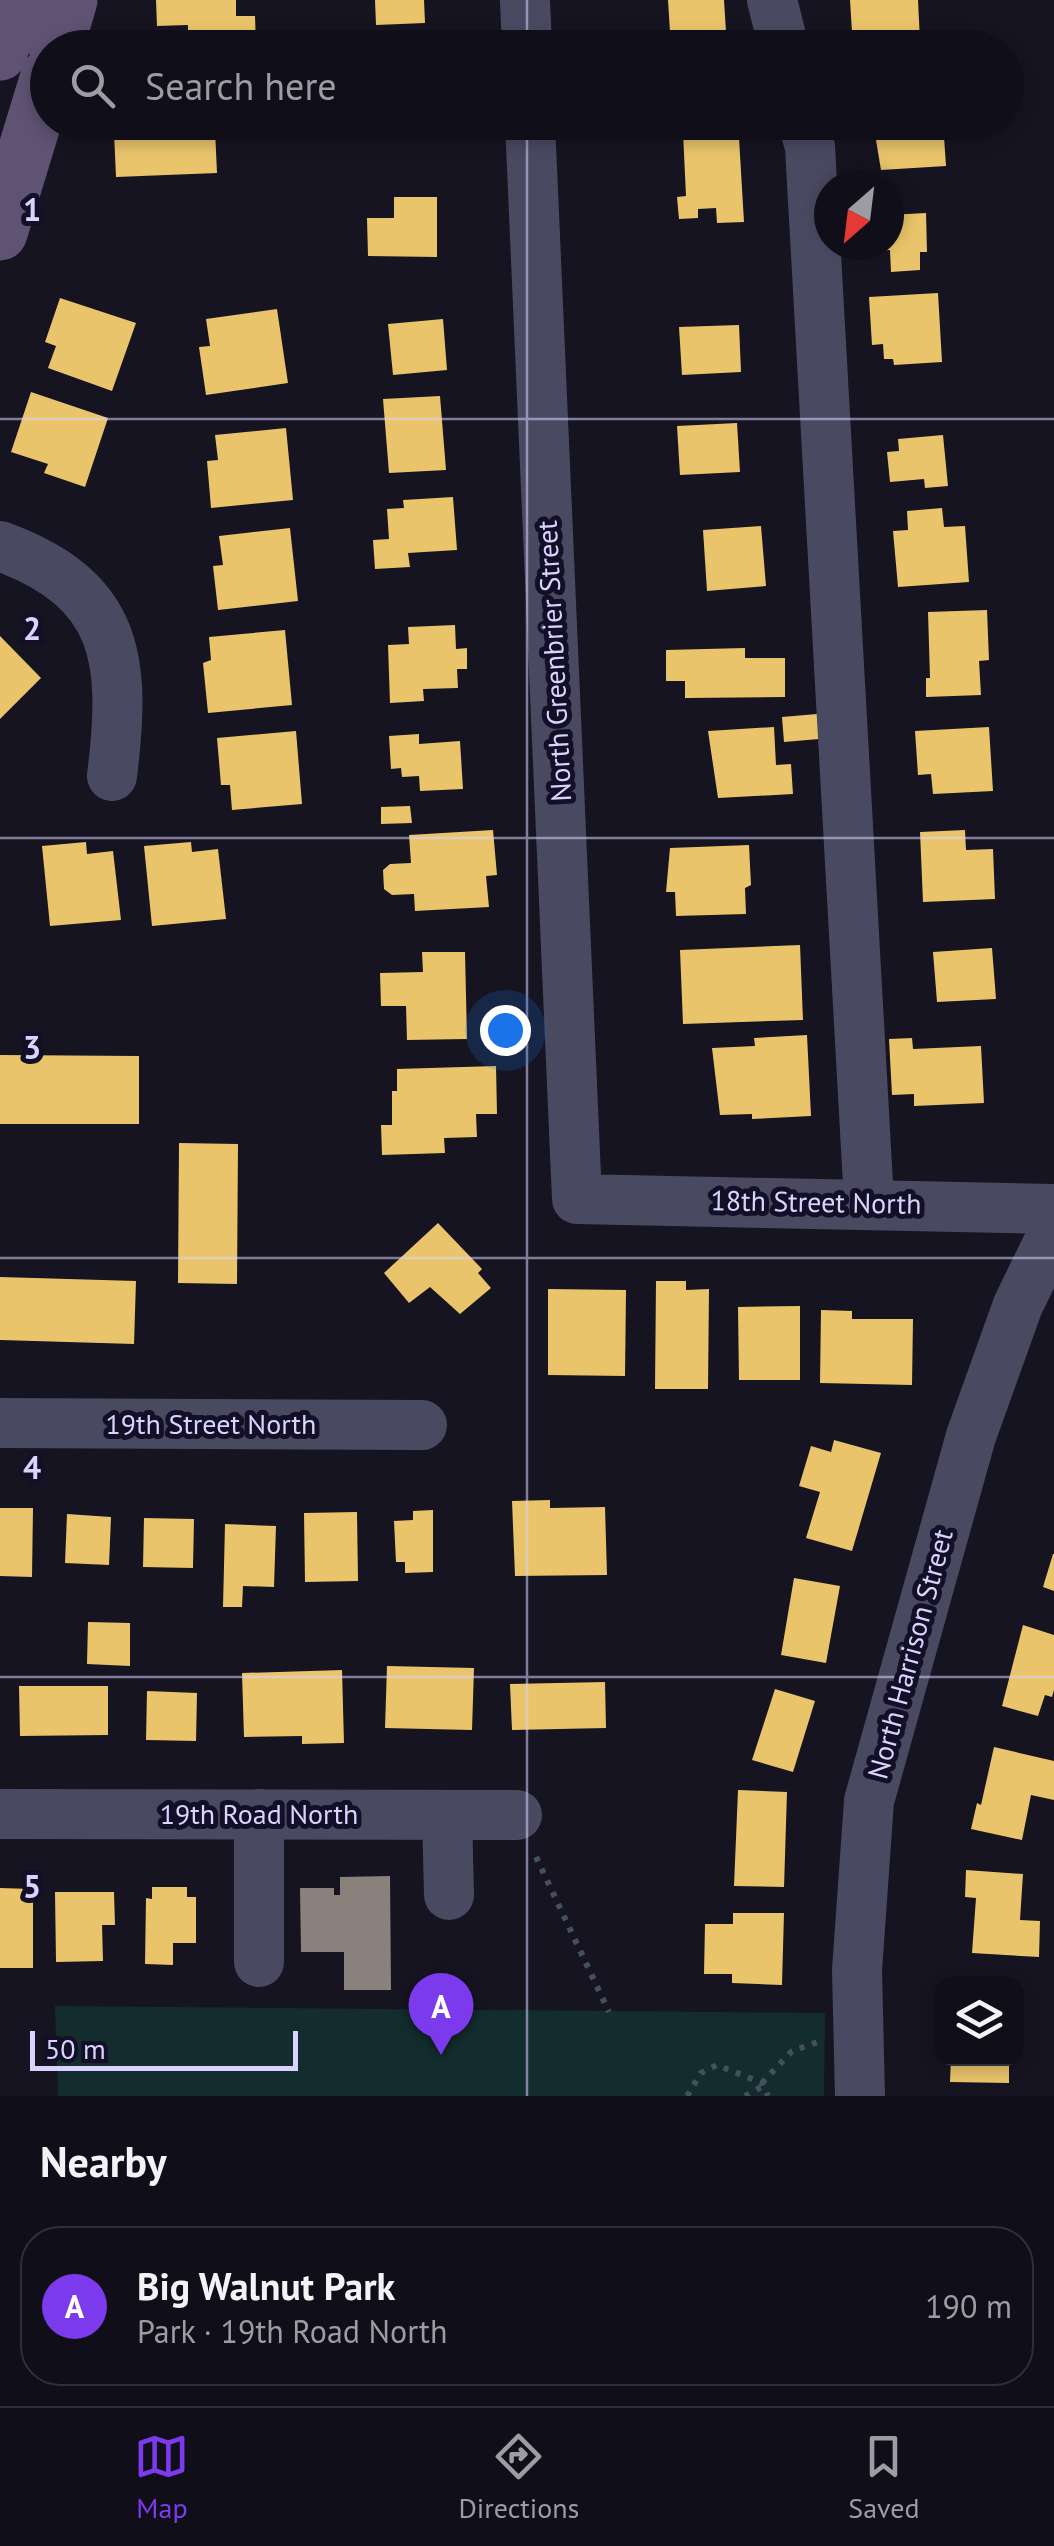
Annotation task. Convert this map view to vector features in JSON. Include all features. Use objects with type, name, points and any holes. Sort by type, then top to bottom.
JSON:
[{"type":"main road","points":[[0,233],[30,135]]},
{"type":"street","points":[[525,0],[526,30]]},
{"type":"street","points":[[772,0],[780,30]]},
{"type":"street","name":"North Greenbrier Street","points":[[531,140],[577,1199]]},
{"type":"street","points":[[806,140],[811,167],[869,1202]]},
{"type":"street","points":[[0,546],[34,558],[73,586],[103,622],[117,664],[119,718],[112,776]]},
{"type":"street","name":"18th Street North","points":[[577,1199],[869,1202],[1054,1209]]},
{"type":"street","name":"North Harrison Street","points":[[860,2096],[856,1970],[869,1801],[971,1436],[1018,1305],[1054,1231]]},
{"type":"street","name":"19th Street North","points":[[0,1424],[422,1424]]},
{"type":"street","name":"19th Road North","points":[[0,1814],[448,1815],[527,1836]]},
{"type":"street","points":[[259,1814],[259,1962]]},
{"type":"street","points":[[448,1815],[448,1895]]},
{"type":"path","points":[[527,1836],[609,2012]]},
{"type":"path","points":[[745,2096],[763,2084],[792,2051],[822,2040],[859,2040]]},
{"type":"path","points":[[687,2096],[701,2073],[717,2065],[763,2084],[768,2096]]},
{"type":"green space","points":[[55,2006],[825,2013],[824,2096],[58,2096]]},
{"type":"building: Homes","points":[[156,0],[236,0],[236,16],[255,16],[255,30],[188,30],[188,25],[157,26]]},
{"type":"building: Homes","points":[[375,0],[424,0],[425,23],[376,25]]},
{"type":"building: Homes","points":[[668,0],[724,0],[726,30],[670,30]]},
{"type":"building: Homes","points":[[850,0],[918,0],[919,30],[852,30]]},
{"type":"building: Homes","points":[[114,140],[215,140],[217,173],[116,177]]},
{"type":"building: Homes","points":[[683,140],[739,140],[744,222],[717,223],[716,208],[698,209],[698,218],[679,219],[677,197],[686,196]]},
{"type":"building: Homes","points":[[876,140],[944,140],[946,166],[881,170]]},
{"type":"building: Homes","points":[[394,197],[437,197],[437,257],[368,256],[367,218],[394,218]]},
{"type":"building: Homes","points":[[926,213],[927,252],[920,252],[920,270],[891,272],[890,260],[904,260],[904,214]]},
{"type":"building: Homes","points":[[938,293],[942,362],[894,365],[893,359],[884,359],[883,344],[872,345],[869,297]]},
{"type":"building: Homes","points":[[60,298],[136,323],[112,391],[48,368],[56,346],[45,342]]},
{"type":"building: Homes","points":[[277,309],[288,383],[206,395],[199,347],[210,346],[206,319]]},
{"type":"building: Homes","points":[[443,319],[447,370],[393,375],[388,324]]},
{"type":"building: Homes","points":[[739,325],[741,372],[682,375],[679,327]]},
{"type":"building: Homes","points":[[31,392],[108,418],[85,487],[44,473],[48,464],[11,452]]},
{"type":"building: Homes","points":[[440,396],[446,470],[389,473],[383,399]]},
{"type":"building: Homes","points":[[737,423],[740,472],[680,475],[677,426]]},
{"type":"building: Homes","points":[[286,428],[293,500],[211,508],[207,461],[218,460],[215,435]]},
{"type":"building: Homes","points":[[943,435],[948,486],[925,488],[924,479],[890,482],[887,452],[899,451],[898,439]]},
{"type":"building: Homes","points":[[453,497],[457,550],[408,553],[410,567],[375,569],[373,540],[389,539],[387,509],[404,508],[403,500]]},
{"type":"building: Homes","points":[[942,508],[944,527],[965,526],[969,582],[898,587],[893,531],[908,530],[907,511]]},
{"type":"building: Homes","points":[[761,526],[766,586],[707,591],[703,530]]},
{"type":"building: Homes","points":[[290,528],[298,601],[218,610],[213,566],[223,565],[219,536]]},
{"type":"building: Homes","points":[[987,610],[989,660],[979,661],[981,695],[926,697],[926,678],[930,678],[928,612]]},
{"type":"building: Homes","points":[[455,625],[456,649],[467,648],[467,669],[457,669],[458,688],[423,689],[424,701],[390,703],[388,645],[409,644],[408,627]]},
{"type":"building: Homes","points":[[285,630],[292,705],[208,713],[203,663],[211,660],[209,637]]},
{"type":"building: Homes","points":[[0,636],[41,678],[0,719]]},
{"type":"building: Homes","points":[[745,648],[745,658],[785,658],[785,697],[685,698],[685,681],[666,681],[666,650]]},
{"type":"building: Homes","points":[[817,714],[819,739],[784,742],[782,717]]},
{"type":"building: Homes","points":[[774,727],[776,765],[791,764],[793,794],[718,798],[708,731]]},
{"type":"building: Homes","points":[[989,727],[993,791],[933,794],[931,774],[918,775],[915,731]]},
{"type":"building: Homes","points":[[296,731],[302,804],[232,810],[230,785],[221,785],[217,738]]},
{"type":"building: Homes","points":[[419,734],[419,744],[460,741],[463,789],[420,791],[419,776],[402,777],[401,768],[391,769],[389,736]]},
{"type":"building: Homes","points":[[410,806],[412,823],[381,824],[381,807]]},
{"type":"building: Homes","points":[[493,830],[497,875],[486,876],[489,907],[415,911],[414,894],[392,895],[384,889],[383,870],[390,864],[411,863],[409,835]]},
{"type":"building: Homes","points":[[965,830],[966,850],[993,849],[995,899],[923,902],[920,832]]},
{"type":"building: Homes","points":[[86,842],[87,854],[113,851],[121,920],[50,926],[42,846]]},
{"type":"building: Homes","points":[[191,842],[192,852],[218,849],[226,919],[152,926],[144,846]]},
{"type":"building: Homes","points":[[749,845],[751,885],[745,888],[746,914],[676,916],[675,892],[666,892],[670,848]]},
{"type":"building: Homes","points":[[800,945],[803,1020],[683,1024],[680,950]]},
{"type":"building: Homes","points":[[992,948],[996,999],[937,1002],[933,952]]},
{"type":"building: Homes","points":[[422,952],[465,952],[467,1039],[407,1040],[406,1006],[381,1006],[380,973],[423,972]]},
{"type":"building: Homes","points":[[807,1035],[811,1116],[752,1119],[752,1114],[720,1115],[712,1048],[755,1046],[754,1038]]},
{"type":"building: Homes","points":[[912,1038],[913,1049],[981,1046],[984,1103],[914,1106],[914,1094],[892,1095],[889,1039]]},
{"type":"building: Homes","points":[[0,1055],[139,1056],[139,1124],[0,1124]]},
{"type":"building: Homes","points":[[496,1066],[497,1114],[476,1114],[477,1137],[444,1138],[445,1153],[382,1155],[381,1125],[392,1125],[392,1091],[397,1091],[397,1069]]},
{"type":"building: Homes","points":[[179,1143],[238,1144],[237,1284],[178,1283]]},
{"type":"building: Homes","points":[[438,1223],[482,1269],[478,1273],[491,1288],[460,1314],[430,1287],[409,1303],[384,1273]]},
{"type":"building: Homes","points":[[0,1277],[136,1281],[134,1344],[0,1340]]},
{"type":"building: Homes","points":[[656,1281],[686,1281],[686,1290],[709,1289],[708,1389],[655,1389]]},
{"type":"building: Homes","points":[[548,1289],[626,1290],[625,1376],[548,1375]]},
{"type":"building: Homes","points":[[800,1306],[800,1380],[739,1380],[738,1307]]},
{"type":"building: Homes","points":[[821,1310],[852,1311],[852,1319],[913,1319],[912,1385],[820,1383]]},
{"type":"building: Homes","points":[[834,1440],[881,1453],[852,1551],[806,1538],[820,1492],[799,1486],[811,1446],[831,1452]]},
{"type":"building: Homes","points":[[550,1500],[550,1508],[605,1507],[607,1575],[515,1576],[512,1501]]},
{"type":"building: Homes","points":[[0,1508],[33,1508],[32,1577],[0,1576]]},
{"type":"building: Homes","points":[[433,1510],[433,1572],[405,1573],[405,1562],[396,1562],[394,1521],[413,1520],[413,1511]]},
{"type":"building: Homes","points":[[357,1512],[358,1581],[305,1582],[304,1513]]},
{"type":"building: Homes","points":[[67,1514],[111,1517],[109,1565],[65,1563]]},
{"type":"building: Homes","points":[[144,1518],[194,1519],[193,1568],[143,1567]]},
{"type":"building: Homes","points":[[225,1524],[276,1526],[274,1587],[243,1586],[242,1607],[223,1607]]},
{"type":"building: Homes","points":[[1054,1554],[1054,1591],[1043,1587]]},
{"type":"building: Homes","points":[[794,1578],[840,1586],[826,1663],[781,1655]]},
{"type":"building: Homes","points":[[88,1622],[130,1623],[130,1666],[87,1664]]},
{"type":"building: Homes","points":[[1023,1625],[1054,1635],[1054,1690],[1052,1697],[1045,1695],[1038,1716],[1002,1706]]},
{"type":"building: Homes","points":[[387,1666],[474,1668],[472,1730],[385,1728]]},
{"type":"building: Homes","points":[[342,1670],[344,1743],[302,1744],[302,1736],[244,1737],[242,1673]]},
{"type":"building: Homes","points":[[605,1682],[606,1728],[512,1730],[510,1684]]},
{"type":"building: Homes","points":[[19,1686],[108,1686],[108,1735],[20,1736]]},
{"type":"building: Homes","points":[[775,1689],[815,1701],[793,1772],[752,1760]]},
{"type":"building: Homes","points":[[147,1691],[197,1693],[196,1741],[146,1740]]},
{"type":"building: Homes","points":[[994,1747],[1054,1761],[1054,1800],[1031,1795],[1022,1840],[971,1829],[977,1803],[981,1805]]},
{"type":"building: Homes","points":[[738,1790],[787,1792],[784,1887],[734,1886]]},
{"type":"building: Homes","points":[[966,1870],[1023,1874],[1020,1920],[1040,1921],[1039,1957],[972,1953],[976,1898],[965,1897]]},
{"type":"building: Homes","points":[[152,1887],[187,1887],[187,1897],[196,1897],[196,1943],[173,1943],[173,1965],[145,1964],[146,1898],[152,1899]]},
{"type":"building: Homes","points":[[0,1888],[33,1889],[33,1968],[0,1968]]},
{"type":"building: Homes","points":[[55,1892],[114,1892],[115,1925],[102,1925],[103,1961],[56,1962]]},
{"type":"building: Homes","points":[[733,1913],[784,1913],[782,1985],[732,1983],[732,1974],[704,1974],[705,1924],[733,1924]]},
{"type":"building: Homes","points":[[951,2066],[1009,2066],[1009,2083],[950,2082]]},
{"type":"building: Industry","points":[[390,1876],[391,1990],[344,1990],[344,1952],[301,1952],[300,1888],[334,1888],[334,1895],[340,1895],[340,1877]]},
{"type":"place","name":"Big Walnut Park","points":[[441,2055]]}]
